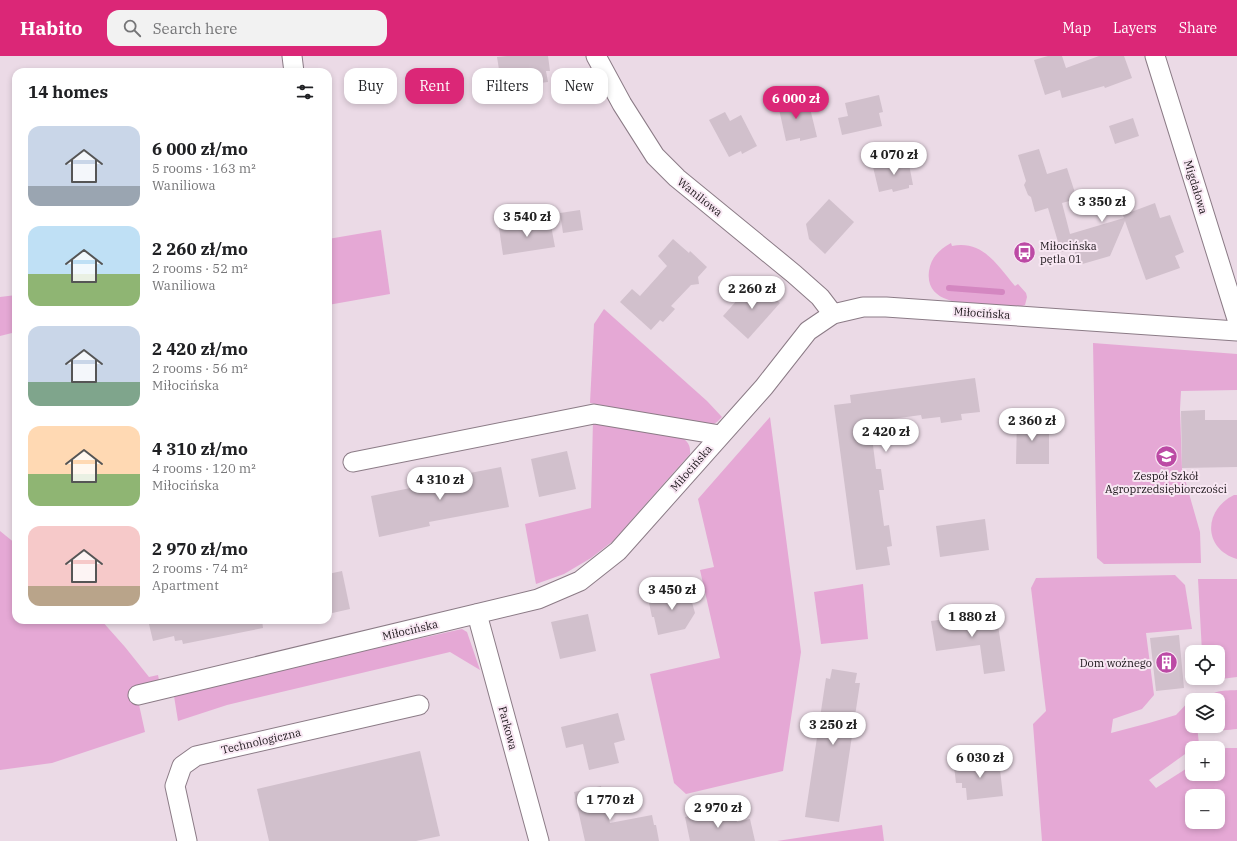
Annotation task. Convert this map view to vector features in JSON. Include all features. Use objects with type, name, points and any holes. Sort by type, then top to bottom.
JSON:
[{"type":"street","points":[[292,56],[294,68]]},
{"type":"street","name":"Waniliowa","points":[[596,56],[622,104],[655,156],[677,178],[820,297],[833,314]]},
{"type":"street","name":"Migdałowa","points":[[1155,56],[1237,319]]},
{"type":"street","name":"Miłocińska","points":[[138,695],[538,599],[580,581],[618,551],[764,387],[808,332],[833,314],[863,307],[886,307],[1237,331]]},
{"type":"street","points":[[353,462],[594,414],[720,435]]},
{"type":"street","name":"Parkowa","points":[[477,614],[539,841]]},
{"type":"street","name":"Technologiczna","points":[[187,841],[175,786],[182,766],[188,760],[196,756],[419,705]]},
{"type":"shaded area","points":[[381,230],[390,294],[332,304],[332,238]]},
{"type":"shaded area","points":[[951,243],[952,246],[963,245],[981,250],[995,263],[1015,286],[1018,284],[1026,293],[1027,297],[1025,305],[1019,307],[955,302],[938,295],[932,289],[929,281],[930,266],[937,254]]},
{"type":"shaded area","points":[[12,296],[12,333],[0,336],[0,297]]},
{"type":"shaded area","points":[[604,309],[707,401],[722,417],[712,425],[590,403],[594,324]]},
{"type":"shaded area","name":"Zespół Szkół Agroprzedsiębiorczości","points":[[1093,343],[1237,354],[1237,390],[1181,391],[1180,409],[1182,469],[1200,532],[1201,563],[1104,564],[1097,558]]},
{"type":"shaded area","points":[[770,417],[801,652],[783,771],[686,794],[674,783],[650,674],[720,658],[700,570],[714,567],[698,499]]},
{"type":"shaded area","points":[[593,420],[677,435],[689,444],[690,454],[613,541],[591,558],[564,574],[536,584],[525,524],[591,508]]},
{"type":"shaded area","points":[[1234,495],[1237,495],[1237,559],[1226,554],[1218,547],[1213,538],[1211,529],[1212,519],[1217,510],[1224,502]]},
{"type":"shaded area","points":[[0,531],[12,541],[12,624],[105,624],[149,677],[158,675],[160,685],[136,691],[145,732],[52,763],[0,770]]},
{"type":"shaded area","points":[[1175,575],[1185,585],[1192,629],[1146,633],[1154,695],[1142,709],[1113,719],[1111,733],[1176,715],[1185,706],[1185,733],[1198,733],[1199,741],[1185,741],[1185,754],[1149,780],[1156,788],[1185,769],[1185,781],[1225,781],[1225,748],[1237,748],[1237,841],[1042,841],[1033,724],[1046,711],[1031,588],[1036,578]]},
{"type":"shaded area","points":[[1198,579],[1237,579],[1237,677],[1225,678],[1225,645],[1202,645]]},
{"type":"shaded area","points":[[863,584],[868,639],[821,644],[814,592]]},
{"type":"shaded area","points":[[462,629],[467,632],[480,670],[450,652],[227,705],[178,721],[174,696],[180,692]]},
{"type":"shaded area","points":[[1237,690],[1237,729],[1225,730],[1225,693],[1214,693]]},
{"type":"shaded area","points":[[882,825],[884,841],[777,841]]},
{"type":"building","points":[[548,56],[550,71],[546,71],[548,82],[543,83],[543,68],[499,68],[497,57]]},
{"type":"building","points":[[1048,56],[1062,56],[1066,68],[1099,56],[1124,56],[1132,78],[1105,88],[1104,86],[1062,98],[1060,90],[1045,95],[1034,60]]},
{"type":"building","points":[[879,95],[883,112],[879,113],[882,126],[842,135],[838,118],[848,116],[845,103]]},
{"type":"building","points":[[795,96],[797,106],[809,104],[817,137],[800,141],[800,138],[786,141],[777,100]]},
{"type":"building","points":[[725,112],[730,121],[741,115],[757,146],[742,154],[741,151],[729,157],[709,120]]},
{"type":"building","points":[[1133,118],[1139,136],[1115,144],[1109,126]]},
{"type":"building","points":[[1039,149],[1047,174],[1067,168],[1077,199],[1062,203],[1070,234],[1124,218],[1123,215],[1155,203],[1160,218],[1170,215],[1184,252],[1175,256],[1180,268],[1146,280],[1125,221],[1110,256],[1079,265],[1074,249],[1061,252],[1048,208],[1035,212],[1031,197],[1028,195],[1024,185],[1026,181],[1018,155]]},
{"type":"building","points":[[908,159],[913,185],[909,185],[909,188],[893,192],[892,189],[879,192],[873,167]]},
{"type":"building","points":[[829,199],[854,222],[825,254],[809,239],[806,224]]},
{"type":"building","points":[[580,210],[583,230],[563,233],[560,213]]},
{"type":"building","points":[[550,220],[555,247],[503,255],[499,228]]},
{"type":"building","points":[[673,239],[689,253],[690,251],[707,267],[698,277],[699,284],[691,285],[671,306],[675,309],[663,322],[660,320],[651,330],[620,302],[632,289],[640,296],[667,266],[658,256]]},
{"type":"building","points":[[755,280],[780,303],[748,339],[723,316]]},
{"type":"building","points":[[975,378],[980,412],[961,414],[962,420],[941,423],[940,417],[922,419],[921,415],[870,422],[876,469],[881,469],[884,490],[879,490],[884,526],[889,525],[892,546],[887,547],[890,565],[856,570],[834,405],[851,403],[850,395]]},
{"type":"building","points":[[1205,410],[1205,420],[1237,420],[1237,467],[1182,468],[1181,411]]},
{"type":"building","points":[[1017,417],[1041,417],[1041,432],[1049,432],[1049,464],[1016,464]]},
{"type":"building","points":[[567,451],[576,489],[539,497],[531,459]]},
{"type":"building","points":[[501,467],[509,507],[429,522],[430,526],[379,537],[371,496],[445,481],[444,478]]},
{"type":"building","points":[[985,519],[989,550],[940,557],[936,526]]},
{"type":"building","points":[[342,571],[350,609],[332,613],[332,573]]},
{"type":"building","points":[[688,588],[695,613],[685,629],[658,635],[648,598]]},
{"type":"building","points":[[996,612],[1005,671],[984,674],[980,645],[936,651],[931,621]]},
{"type":"building","points":[[588,614],[596,651],[560,659],[551,622]]},
{"type":"building","points":[[149,624],[262,624],[263,628],[183,644],[182,640],[175,641],[174,636],[153,641]]},
{"type":"building","name":"Dom woźnego","points":[[1179,635],[1184,688],[1156,691],[1150,638]]},
{"type":"building","points":[[832,669],[857,673],[855,683],[860,683],[839,822],[805,817],[826,678],[830,679]]},
{"type":"building","points":[[618,713],[625,740],[614,743],[619,763],[589,770],[583,744],[566,748],[561,727]]},
{"type":"building","points":[[420,751],[440,836],[416,841],[269,841],[257,789]]},
{"type":"building","points":[[975,760],[976,763],[999,760],[1003,796],[967,800],[966,788],[962,788],[962,783],[956,783],[954,766],[960,765],[959,762]]},
{"type":"building","points":[[601,786],[610,823],[652,815],[654,825],[656,825],[659,841],[585,841],[574,792]]},
{"type":"building","points":[[714,811],[717,822],[736,818],[737,822],[750,819],[755,841],[690,841],[685,817]]},
{"type":"waterway","points":[[949,288],[1002,292]]},
{"type":"place","name":"Miłocińska pętla 01","points":[[1024,252]]},
{"type":"place","name":"Zespół Szkół Agroprzedsiębiorczości","points":[[1166,456]]},
{"type":"place","name":"Dom woźnego","points":[[1167,663]]}]
